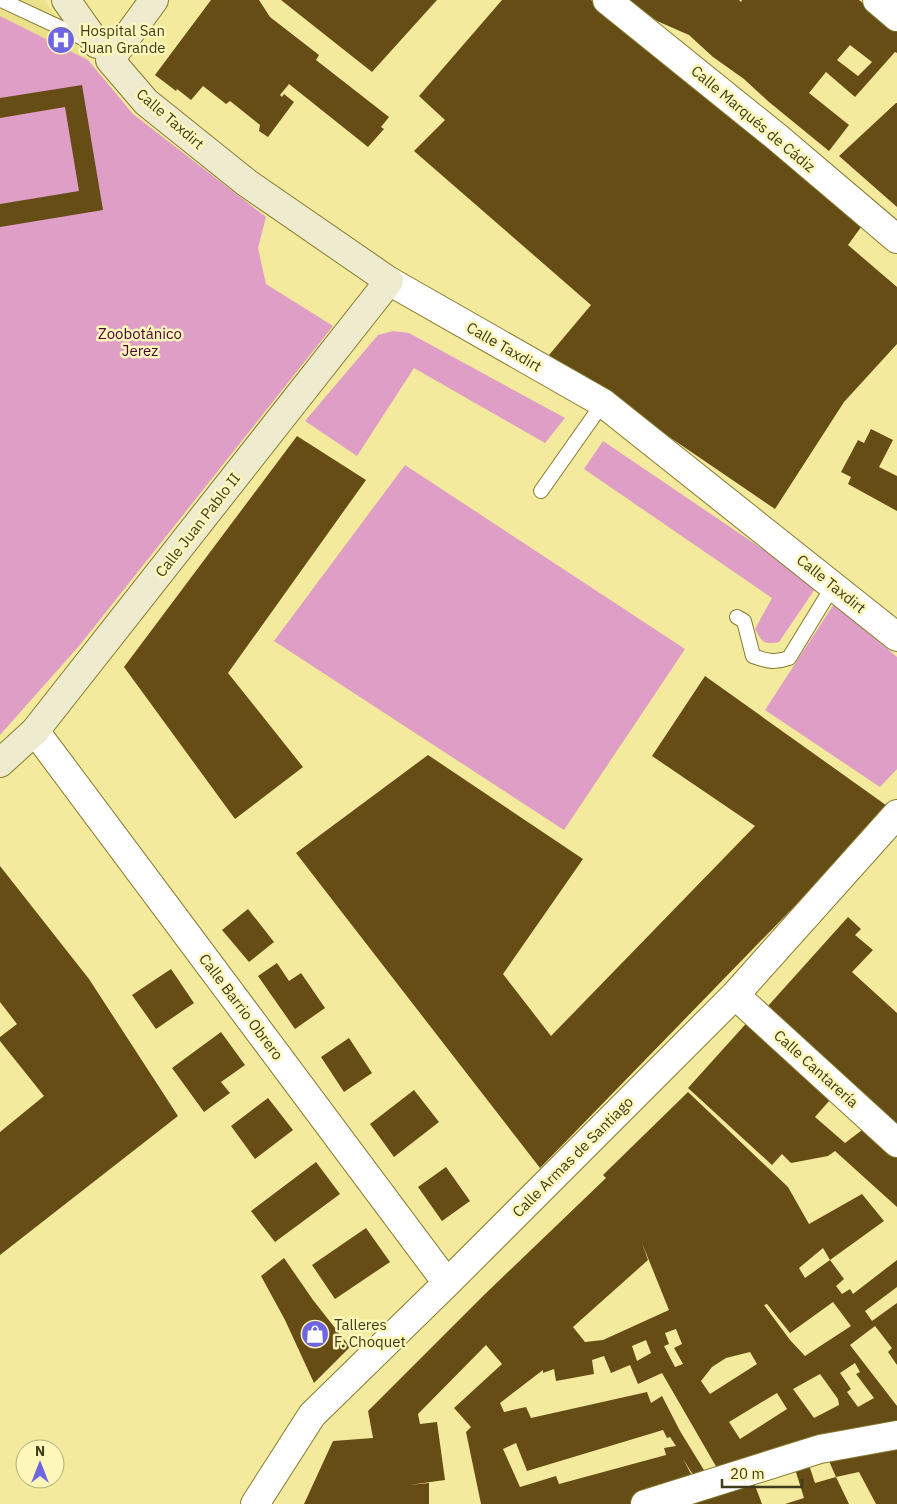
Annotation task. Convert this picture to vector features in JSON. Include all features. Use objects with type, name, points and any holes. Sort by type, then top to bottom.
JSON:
[{"type":"main road","name":"Calle Taxdirt","points":[[66,0],[104,52],[146,102],[247,183],[389,281]]},
{"type":"main road","points":[[104,52],[154,0]]},
{"type":"main road","name":"Calle Juan Pablo II","points":[[0,763],[35,731],[389,281]]},
{"type":"street","name":"Calle Marqués de Cádiz","points":[[607,0],[778,138],[897,239]]},
{"type":"street","points":[[877,0],[897,17]]},
{"type":"street","name":"Calle Taxdirt","points":[[389,281],[602,403],[897,636]]},
{"type":"street","name":"Calle Barrio Obrero","points":[[35,731],[447,1283]]},
{"type":"street","name":"Calle Armas de Santiago","points":[[255,1504],[312,1415],[735,995],[897,814]]},
{"type":"street","name":"Calle Cantarería","points":[[735,995],[897,1143]]},
{"type":"street","points":[[645,1504],[820,1449],[897,1435]]},
{"type":"lane","points":[[1,0],[104,52]]},
{"type":"lane","points":[[541,491],[602,403]]},
{"type":"lane","points":[[738,617],[744,622],[752,656],[766,662],[778,662],[789,658],[833,586]]},
{"type":"shaded area","name":"Hospital San Juan Grande","points":[[0,0],[44,0],[88,60],[0,16]]},
{"type":"green space","name":"Zoobotánico Jerez","points":[[0,16],[88,60],[133,114],[266,217],[258,248],[266,284],[333,326],[79,646],[0,735]]},
{"type":"green space","points":[[393,331],[409,333],[565,418],[545,443],[414,368],[357,456],[305,421],[378,335]]},
{"type":"green space","points":[[603,441],[817,586],[779,642],[764,642],[755,629],[772,598],[584,469]]},
{"type":"green space","points":[[405,465],[685,649],[564,830],[274,641]]},
{"type":"green space","points":[[834,604],[897,657],[897,769],[880,787],[765,710]]},
{"type":"building","points":[[211,0],[259,0],[270,17],[319,55],[316,60],[389,117],[381,127],[384,129],[368,147],[289,84],[280,95],[282,97],[284,94],[294,102],[268,137],[259,131],[260,125],[230,101],[226,104],[203,86],[191,100],[177,89],[176,91],[155,75]]},
{"type":"building","points":[[281,0],[437,0],[372,72]]},
{"type":"building","points":[[502,0],[591,0],[864,223],[848,245],[897,287],[897,344],[844,402],[775,509],[549,355],[591,305],[414,151],[445,120],[419,96]]},
{"type":"building","points":[[629,0],[739,0],[741,2],[742,0],[859,0],[897,29],[897,53],[895,52],[855,97],[826,72],[809,93],[849,125],[829,151],[744,79],[713,57],[689,35],[657,21]],"holes":[[[850,45],[872,62],[858,76],[837,60]]]},
{"type":"building","points":[[82,85],[103,210],[0,227],[0,204],[79,191],[65,107],[0,118],[0,98]]},
{"type":"building","points":[[897,103],[897,207],[839,156]]},
{"type":"building","points":[[871,429],[893,440],[879,467],[897,476],[897,511],[848,484],[851,477],[841,472],[858,440],[864,443]]},
{"type":"building","points":[[297,436],[366,480],[228,673],[303,767],[235,819],[124,667]]},
{"type":"building","points":[[705,676],[890,808],[540,1168],[296,853],[428,755],[583,859],[503,974],[551,1036],[755,826],[652,756]]},
{"type":"building","points":[[0,866],[89,979],[178,1116],[0,1255],[0,1132],[44,1096],[0,1041],[0,1037],[17,1024],[0,1002]]},
{"type":"building","points":[[248,909],[274,942],[249,962],[222,930]]},
{"type":"building","points":[[848,917],[861,929],[855,935],[873,950],[852,972],[897,1013],[897,1129],[768,1006]]},
{"type":"building","points":[[277,963],[289,981],[301,973],[325,1008],[295,1029],[258,976]]},
{"type":"building","points":[[171,969],[194,1003],[156,1029],[132,995]]},
{"type":"building","points":[[752,1017],[836,1093],[815,1117],[845,1143],[866,1127],[897,1155],[897,1207],[835,1151],[828,1156],[791,1163],[782,1154],[772,1165],[688,1088]]},
{"type":"building","points":[[221,1032],[245,1065],[221,1082],[230,1093],[204,1112],[172,1068]]},
{"type":"building","points":[[349,1038],[372,1073],[344,1092],[321,1057]]},
{"type":"building","points":[[414,1090],[439,1122],[394,1157],[370,1124]]},
{"type":"building","points":[[688,1092],[788,1187],[809,1224],[862,1194],[884,1221],[830,1260],[844,1279],[836,1286],[842,1294],[850,1289],[853,1294],[897,1260],[897,1287],[865,1311],[872,1321],[897,1303],[897,1365],[888,1352],[892,1348],[875,1326],[850,1345],[897,1406],[897,1422],[721,1475],[662,1373],[638,1384],[630,1365],[611,1373],[604,1356],[592,1360],[594,1374],[556,1381],[554,1369],[543,1373],[543,1370],[500,1403],[504,1412],[526,1407],[531,1418],[647,1392],[651,1403],[662,1396],[680,1431],[707,1475],[697,1481],[683,1459],[697,1485],[633,1504],[481,1504],[466,1432],[471,1427],[454,1408],[502,1364],[486,1345],[418,1414],[420,1424],[437,1422],[445,1480],[409,1485],[429,1483],[429,1504],[304,1504],[333,1441],[373,1438],[368,1411],[483,1296],[606,1178],[603,1175]],"holes":[[[642,1243],[669,1310],[603,1340],[585,1342],[573,1327],[648,1260]],[[823,1248],[830,1260],[805,1278],[799,1268]],[[833,1302],[851,1326],[805,1356],[790,1340],[764,1305],[767,1304],[790,1333]],[[676,1329],[682,1344],[674,1348],[683,1364],[675,1367],[664,1346],[669,1344],[665,1333]],[[646,1340],[651,1353],[637,1361],[632,1346]],[[750,1352],[757,1364],[710,1394],[701,1381],[712,1367],[726,1358]],[[855,1363],[860,1372],[856,1374],[874,1398],[858,1407],[847,1392],[851,1389],[840,1373]],[[820,1374],[838,1399],[839,1405],[814,1418],[793,1389]],[[777,1393],[787,1409],[740,1439],[729,1422]],[[663,1430],[667,1438],[670,1437],[676,1446],[664,1448],[666,1455],[559,1484],[556,1476],[520,1487],[503,1449],[516,1443],[527,1471]]]},
{"type":"building","points":[[268,1098],[293,1130],[255,1159],[231,1126]]},
{"type":"building","points":[[316,1162],[340,1194],[275,1242],[251,1211]]},
{"type":"building","points":[[446,1167],[470,1201],[442,1221],[418,1187]]},
{"type":"building","points":[[366,1228],[390,1262],[335,1299],[312,1265]]},
{"type":"building","name":"Talleres F. Choquet","points":[[284,1258],[313,1300],[350,1347],[314,1383],[285,1320],[261,1276]]},
{"type":"building","points":[[897,1448],[897,1504],[876,1504],[859,1472],[836,1477],[829,1461]]},
{"type":"building","points":[[809,1465],[815,1483],[836,1477],[849,1504],[785,1504],[804,1498],[795,1469]]},
{"type":"building","points":[[754,1483],[762,1504],[688,1504]]},
{"type":"place","name":"Hospital San Juan Grande","points":[[61,40]]},
{"type":"place","name":"Talleres F. Choquet","points":[[315,1334]]}]
